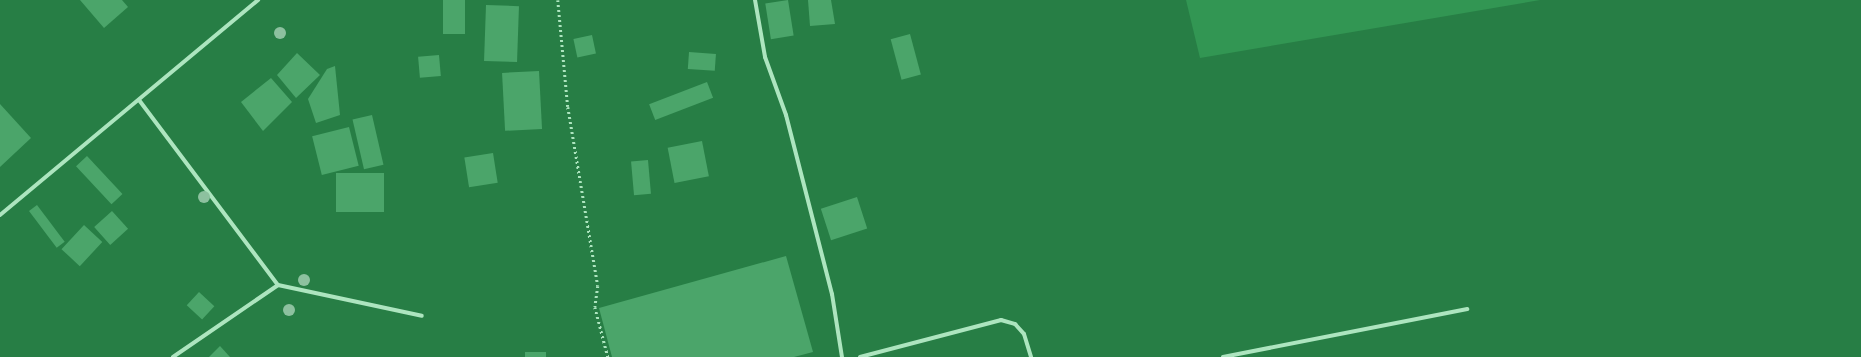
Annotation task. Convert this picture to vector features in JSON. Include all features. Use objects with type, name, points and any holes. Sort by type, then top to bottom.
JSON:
[{"type":"street","points":[[0,215],[258,0]]},
{"type":"street","points":[[755,0],[764,57],[786,115],[832,294],[842,357]]},
{"type":"street","points":[[139,100],[278,286],[422,316]]},
{"type":"street","points":[[173,357],[278,286]]},
{"type":"street","points":[[1223,357],[1467,309]]},
{"type":"street","points":[[860,357],[1001,320],[1015,324],[1024,334],[1031,357]]},
{"type":"path","points":[[558,0],[568,108],[598,286],[594,307],[608,357]]},
{"type":"green space","points":[[1186,0],[1540,0],[1200,58]]},
{"type":"building","points":[[80,0],[122,0],[128,7],[104,28]]},
{"type":"building","points":[[443,0],[465,0],[465,34],[443,34]]},
{"type":"building","points":[[788,0],[794,36],[771,39],[765,4]]},
{"type":"building","points":[[808,0],[831,0],[835,24],[810,26]]},
{"type":"building","points":[[486,5],[519,6],[517,62],[484,61]]},
{"type":"building","points":[[910,34],[921,75],[902,80],[891,39]]},
{"type":"building","points":[[592,35],[596,54],[577,58],[573,39]]},
{"type":"building","points":[[689,52],[716,54],[715,71],[688,69]]},
{"type":"building","points":[[297,53],[320,75],[296,98],[277,75]]},
{"type":"building","points":[[439,55],[441,76],[420,78],[418,57]]},
{"type":"building","points":[[335,66],[340,115],[316,123],[308,99],[327,69]]},
{"type":"building","points":[[539,71],[542,129],[505,131],[502,73]]},
{"type":"building","points":[[271,78],[292,102],[263,131],[241,102]]},
{"type":"building","points":[[707,82],[713,98],[655,120],[649,104]]},
{"type":"building","points":[[0,104],[31,138],[0,167]]},
{"type":"building","points":[[372,115],[383,165],[364,169],[353,119]]},
{"type":"building","points":[[349,127],[359,166],[322,175],[312,136]]},
{"type":"building","points":[[702,141],[709,176],[675,183],[668,148]]},
{"type":"building","points":[[493,153],[498,183],[469,187],[464,158]]},
{"type":"building","points":[[87,156],[122,194],[111,204],[76,166]]},
{"type":"building","points":[[648,160],[651,194],[634,195],[631,161]]},
{"type":"building","points":[[336,173],[384,173],[384,212],[336,212]]},
{"type":"building","points":[[857,197],[867,228],[831,240],[821,209]]},
{"type":"building","points":[[37,205],[65,242],[57,248],[29,211]]},
{"type":"building","points":[[112,211],[128,229],[110,245],[94,227]]},
{"type":"building","points":[[84,225],[102,242],[80,266],[61,249]]},
{"type":"building","points":[[786,256],[813,352],[794,357],[612,357],[599,308]]},
{"type":"building","points":[[199,292],[214,306],[202,319],[187,305]]},
{"type":"building","points":[[220,346],[230,357],[209,357]]},
{"type":"building","points":[[525,352],[546,352],[546,357],[525,357]]}]
